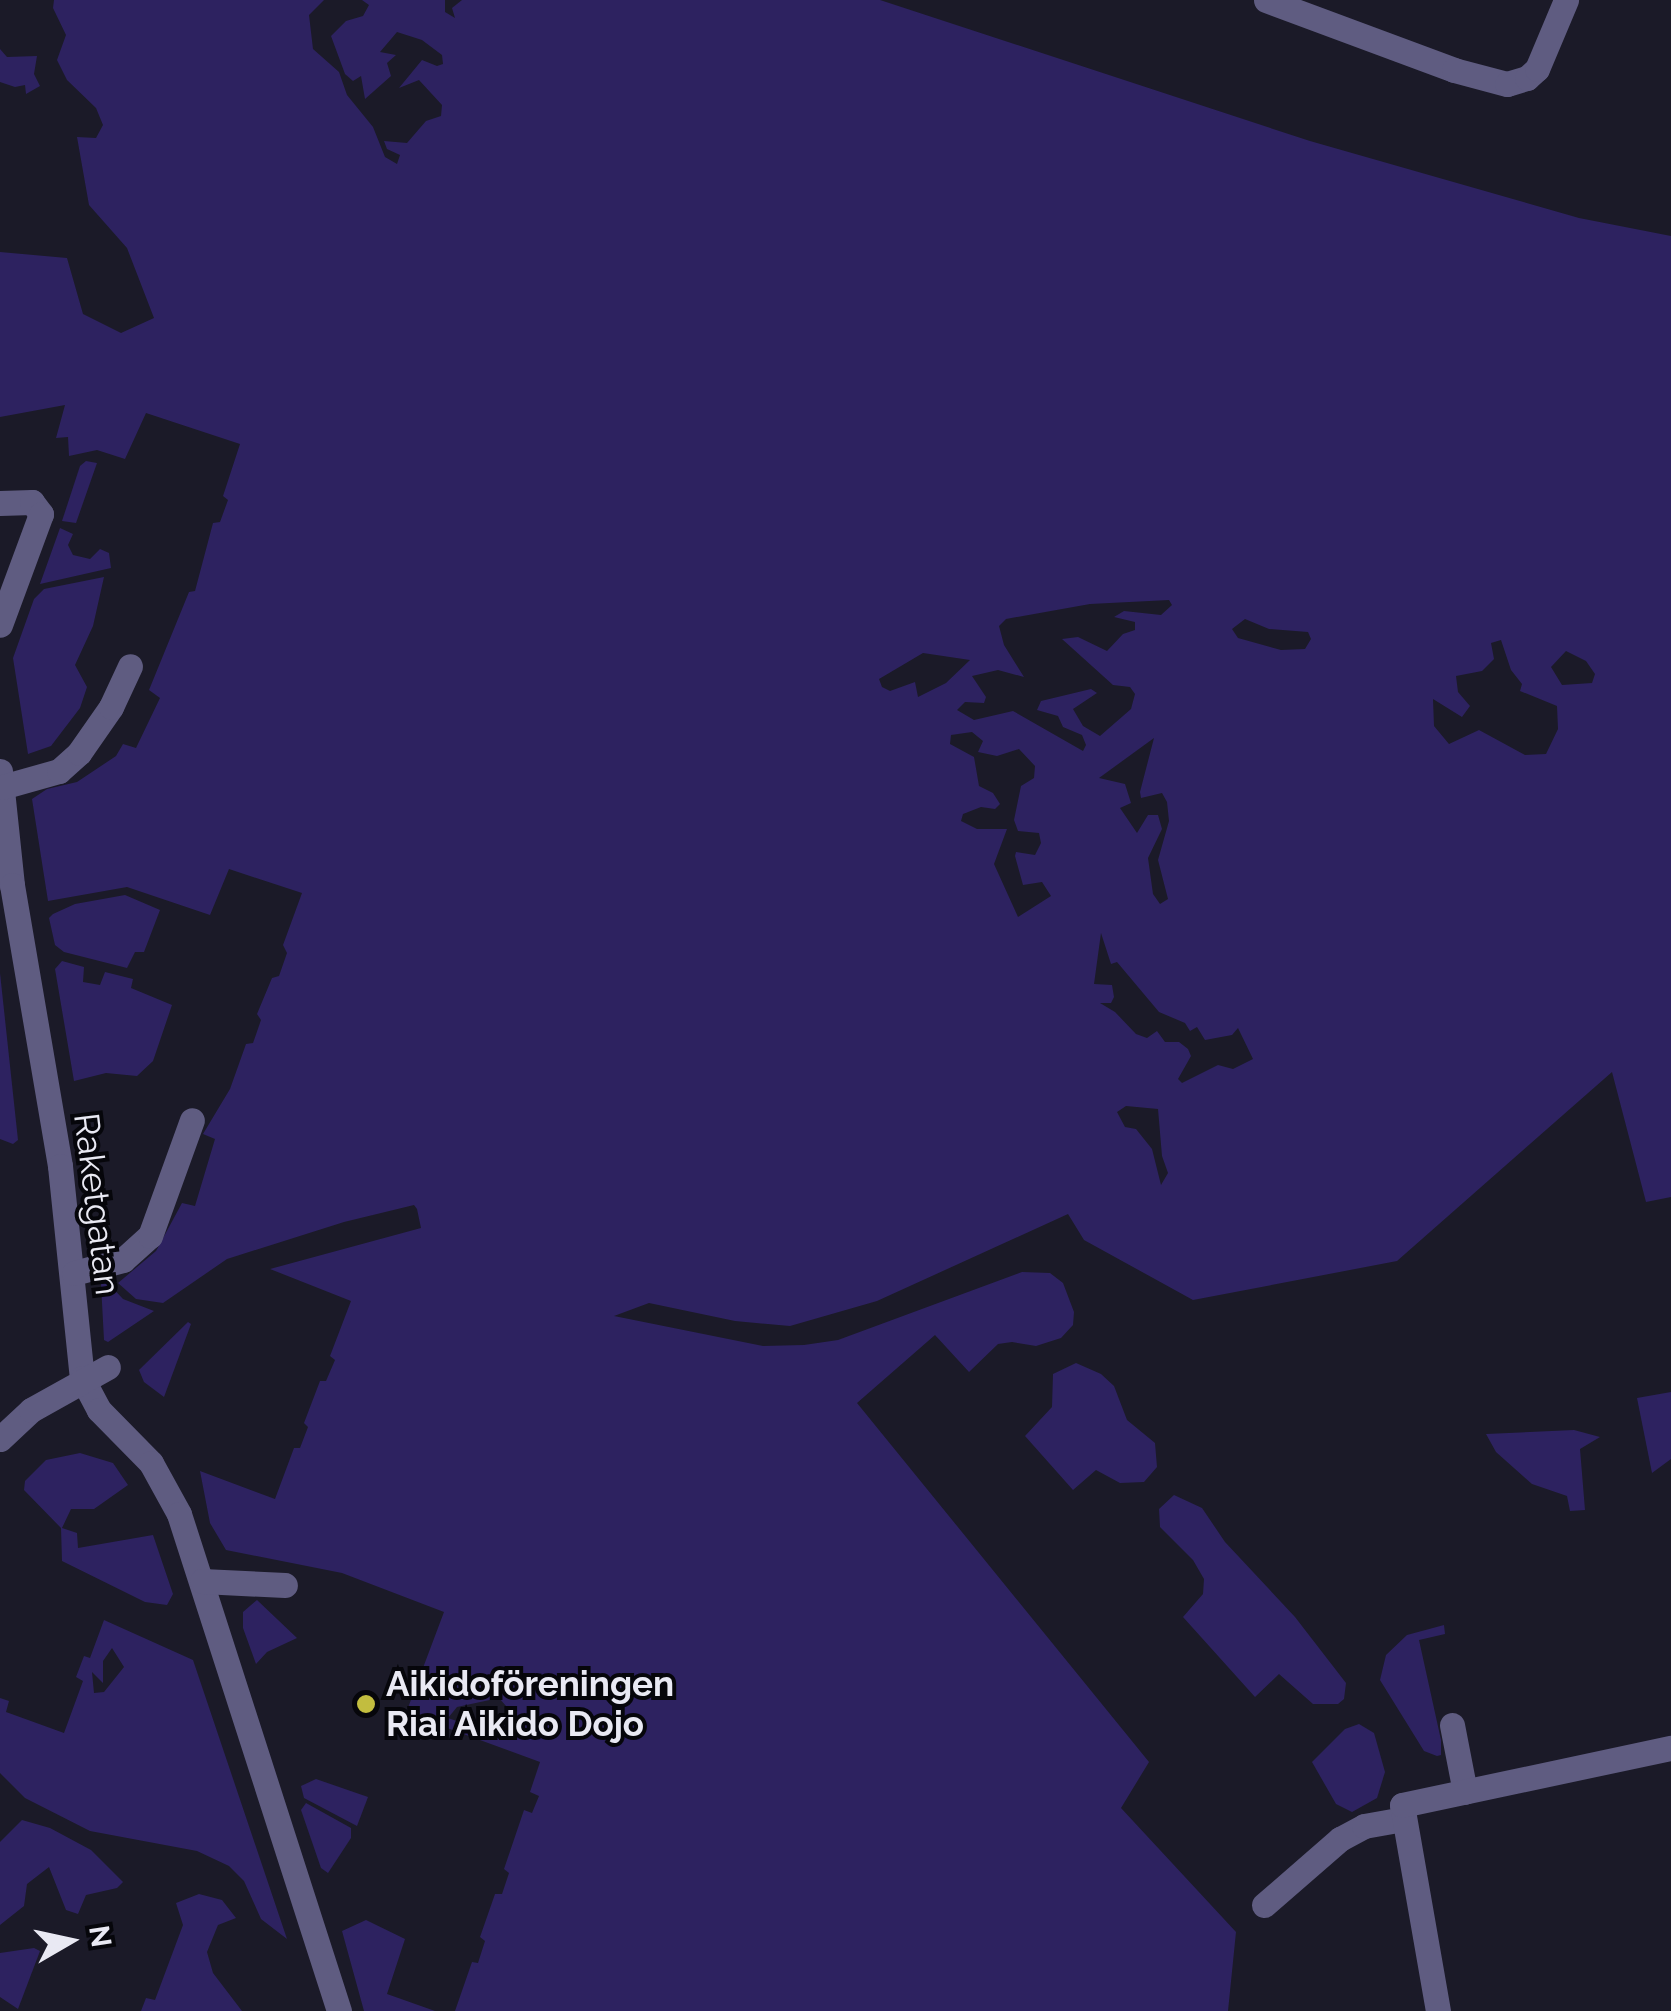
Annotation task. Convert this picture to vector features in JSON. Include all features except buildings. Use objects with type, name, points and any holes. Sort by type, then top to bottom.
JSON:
[{"type":"street","points":[[1266,0],[1492,83],[1518,82],[1537,69],[1566,0]]},
{"type":"street","points":[[0,503],[32,502],[40,514],[0,625]]},
{"type":"street","points":[[1,779],[59,771],[79,753],[111,707],[130,666]]},
{"type":"street","name":"Raketgatan","points":[[1,779],[6,886],[74,1274],[82,1378],[99,1410],[146,1458],[168,1489],[202,1581],[339,2011]]},
{"type":"street","points":[[74,1274],[123,1260],[150,1236],[192,1120]]},
{"type":"street","points":[[0,1438],[31,1410],[82,1378],[108,1367]]},
{"type":"street","points":[[202,1581],[285,1585]]},
{"type":"street","points":[[1452,1725],[1465,1792]]},
{"type":"street","points":[[1438,2011],[1402,1805],[1671,1748]]},
{"type":"street","points":[[1264,1906],[1340,1839],[1364,1826],[1403,1819]]},
{"type":"shaded area","points":[[54,0],[324,0],[309,15],[313,49],[339,72],[347,95],[373,127],[385,157],[397,164],[400,155],[387,149],[384,141],[407,143],[426,121],[441,116],[442,105],[419,80],[399,88],[422,60],[437,66],[443,64],[442,55],[422,40],[397,32],[380,52],[396,55],[387,63],[391,76],[365,99],[361,76],[353,81],[345,74],[331,36],[346,21],[363,16],[369,5],[362,0],[445,0],[445,12],[455,18],[452,8],[462,0],[880,0],[1310,141],[1579,218],[1671,236],[1671,1197],[1646,1202],[1612,1072],[1397,1261],[1193,1300],[1084,1240],[1068,1214],[877,1301],[790,1326],[735,1321],[649,1303],[614,1316],[763,1346],[804,1345],[838,1340],[1022,1272],[1050,1273],[1063,1283],[1074,1312],[1073,1325],[1061,1338],[1036,1346],[998,1344],[969,1372],[935,1335],[857,1403],[1149,1762],[1121,1808],[1236,1932],[1228,2011],[455,2011],[472,1962],[478,1963],[485,1941],[480,1937],[495,1894],[502,1894],[509,1873],[504,1869],[524,1810],[532,1813],[539,1796],[530,1792],[540,1762],[406,1713],[444,1612],[342,1573],[226,1550],[210,1523],[200,1471],[275,1499],[294,1448],[300,1448],[308,1427],[304,1423],[320,1381],[326,1381],[335,1360],[330,1356],[351,1301],[270,1269],[421,1228],[417,1209],[414,1205],[344,1222],[227,1259],[163,1303],[136,1299],[118,1283],[156,1251],[182,1203],[195,1206],[215,1139],[203,1134],[230,1089],[246,1044],[253,1043],[261,1020],[257,1014],[272,978],[279,976],[287,953],[283,945],[302,893],[229,869],[210,915],[127,887],[48,901],[32,799],[47,789],[77,782],[116,756],[123,744],[136,748],[160,698],[149,690],[189,592],[195,591],[213,523],[220,522],[228,500],[223,496],[240,444],[146,413],[125,459],[97,450],[69,456],[68,437],[56,438],[65,405],[0,417],[0,252],[67,258],[83,314],[121,333],[154,318],[127,248],[89,205],[77,137],[96,138],[103,125],[96,108],[67,80],[57,60],[66,35],[53,8]],"holes":[[[1169,600],[1172,605],[1161,615],[1124,611],[1114,617],[1135,622],[1135,630],[1123,634],[1107,651],[1078,637],[1062,639],[1113,685],[1130,687],[1135,694],[1131,709],[1100,736],[1083,726],[1073,709],[1097,693],[1091,689],[1041,701],[1037,710],[1058,716],[1063,727],[1082,735],[1086,745],[1083,751],[1013,711],[974,720],[957,710],[965,702],[984,703],[986,697],[972,676],[998,670],[1024,677],[1004,645],[999,626],[1006,619],[1090,604]],[[1245,619],[1269,629],[1308,632],[1311,639],[1305,649],[1281,650],[1238,638],[1232,629]],[[1501,640],[1511,670],[1522,684],[1520,691],[1557,706],[1558,729],[1546,754],[1525,755],[1479,730],[1449,744],[1434,726],[1433,699],[1462,717],[1470,706],[1458,692],[1456,676],[1482,671],[1494,659],[1491,643]],[[1566,651],[1586,661],[1595,674],[1592,683],[1562,685],[1551,667]],[[923,653],[970,660],[946,683],[918,697],[915,682],[890,691],[882,687],[879,679]],[[972,732],[983,741],[978,752],[997,756],[1019,749],[1035,766],[1034,778],[1021,786],[1014,820],[1018,831],[1039,833],[1041,843],[1035,855],[1016,852],[1015,856],[1023,885],[1042,882],[1051,896],[1018,917],[994,864],[1007,829],[977,829],[961,821],[963,814],[981,807],[995,809],[1000,804],[993,793],[979,786],[974,757],[950,744],[951,735]],[[1154,738],[1140,792],[1141,798],[1162,793],[1167,802],[1169,821],[1158,860],[1168,899],[1160,904],[1153,894],[1148,858],[1162,829],[1158,815],[1148,815],[1137,833],[1120,808],[1131,803],[1125,784],[1099,778]],[[1101,933],[1111,964],[1117,962],[1159,1012],[1185,1023],[1190,1031],[1197,1027],[1205,1040],[1232,1035],[1238,1028],[1253,1059],[1233,1069],[1218,1065],[1182,1083],[1178,1079],[1191,1056],[1188,1049],[1179,1042],[1165,1042],[1157,1031],[1147,1038],[1136,1034],[1100,1003],[1111,1003],[1112,985],[1094,984]],[[1126,1106],[1158,1109],[1162,1156],[1168,1173],[1161,1185],[1152,1149],[1136,1129],[1125,1127],[1117,1112]],[[499,1698],[513,1714],[492,1733],[448,1718],[457,1707]]]},
{"type":"shaded area","points":[[0,49],[7,57],[37,56],[34,74],[40,86],[26,94],[25,85],[15,87],[0,82]]},
{"type":"shaded area","points":[[86,461],[97,463],[76,523],[62,521],[80,466]]},
{"type":"shaded area","points":[[60,528],[73,534],[68,545],[73,555],[90,559],[100,549],[109,553],[111,568],[40,584]]},
{"type":"shaded area","points":[[104,577],[93,626],[75,665],[87,687],[80,708],[51,746],[28,754],[13,658],[34,599],[44,589]]},
{"type":"shaded area","points":[[125,895],[160,910],[144,952],[135,952],[127,968],[64,952],[55,945],[49,918],[53,914],[75,904]]},
{"type":"shaded area","points":[[62,961],[84,967],[83,982],[100,985],[105,972],[133,979],[131,988],[172,1005],[153,1061],[137,1076],[106,1073],[74,1081],[55,969]]},
{"type":"shaded area","points":[[0,973],[18,1140],[13,1144],[0,1139]]},
{"type":"shaded area","points":[[108,1283],[123,1299],[154,1311],[108,1342],[104,1340],[101,1284]]},
{"type":"shaded area","points":[[188,1322],[191,1324],[164,1397],[144,1382],[139,1370]]},
{"type":"shaded area","points":[[1076,1363],[1101,1374],[1114,1386],[1127,1420],[1155,1443],[1157,1467],[1144,1482],[1120,1483],[1096,1470],[1073,1490],[1025,1436],[1052,1407],[1053,1374]]},
{"type":"shaded area","points":[[1671,1392],[1671,1459],[1652,1473],[1637,1398]]},
{"type":"shaded area","points":[[1574,1430],[1600,1437],[1580,1449],[1585,1510],[1570,1511],[1567,1496],[1532,1484],[1496,1452],[1486,1434]]},
{"type":"shaded area","points":[[80,1453],[113,1463],[128,1485],[94,1509],[71,1509],[62,1528],[77,1533],[78,1548],[153,1535],[173,1594],[167,1605],[145,1602],[62,1561],[61,1528],[24,1490],[25,1481],[46,1460]]},
{"type":"shaded area","points":[[1174,1495],[1202,1508],[1225,1542],[1295,1617],[1346,1683],[1344,1699],[1338,1704],[1313,1704],[1279,1674],[1255,1697],[1183,1617],[1203,1594],[1204,1579],[1193,1560],[1160,1527],[1159,1509]]},
{"type":"shaded area","points":[[257,1600],[297,1638],[267,1652],[256,1664],[243,1628],[243,1612]]},
{"type":"shaded area","points":[[104,1620],[193,1660],[287,1939],[261,1919],[244,1881],[229,1866],[197,1851],[90,1831],[25,1798],[0,1773],[0,1698],[9,1701],[6,1712],[64,1733],[83,1681],[76,1677],[84,1656],[90,1658]],"holes":[[[112,1648],[124,1667],[104,1692],[94,1693],[92,1672],[103,1683],[103,1661]]]},
{"type":"shaded area","points":[[1444,1625],[1445,1634],[1419,1640],[1441,1740],[1441,1755],[1437,1756],[1424,1751],[1380,1680],[1386,1655],[1407,1635]]},
{"type":"shaded area","points":[[1359,1724],[1374,1733],[1385,1772],[1377,1798],[1352,1812],[1336,1804],[1312,1762],[1345,1729]]},
{"type":"shaded area","points":[[316,1779],[368,1797],[357,1826],[304,1798],[301,1786]]},
{"type":"shaded area","points":[[306,1803],[351,1828],[351,1838],[328,1873],[321,1868],[301,1810]]},
{"type":"shaded area","points":[[22,1820],[50,1828],[91,1850],[123,1882],[117,1888],[86,1895],[78,1914],[66,1910],[49,1867],[27,1884],[24,1906],[0,1925],[0,1842]]},
{"type":"shaded area","points":[[199,1894],[222,1900],[236,1918],[218,1925],[207,1952],[213,1973],[242,2011],[141,2011],[146,1998],[155,2000],[183,1925],[176,1903]]},
{"type":"shaded area","points":[[366,1920],[405,1939],[387,1994],[435,2011],[364,2011],[342,1931]]},
{"type":"shaded area","points":[[34,1948],[40,1951],[18,2009],[0,1997],[0,1953]]},
{"type":"place","name":"Aikidoföreningen Riai Aikido Dojo","points":[[366,1704]]}]
